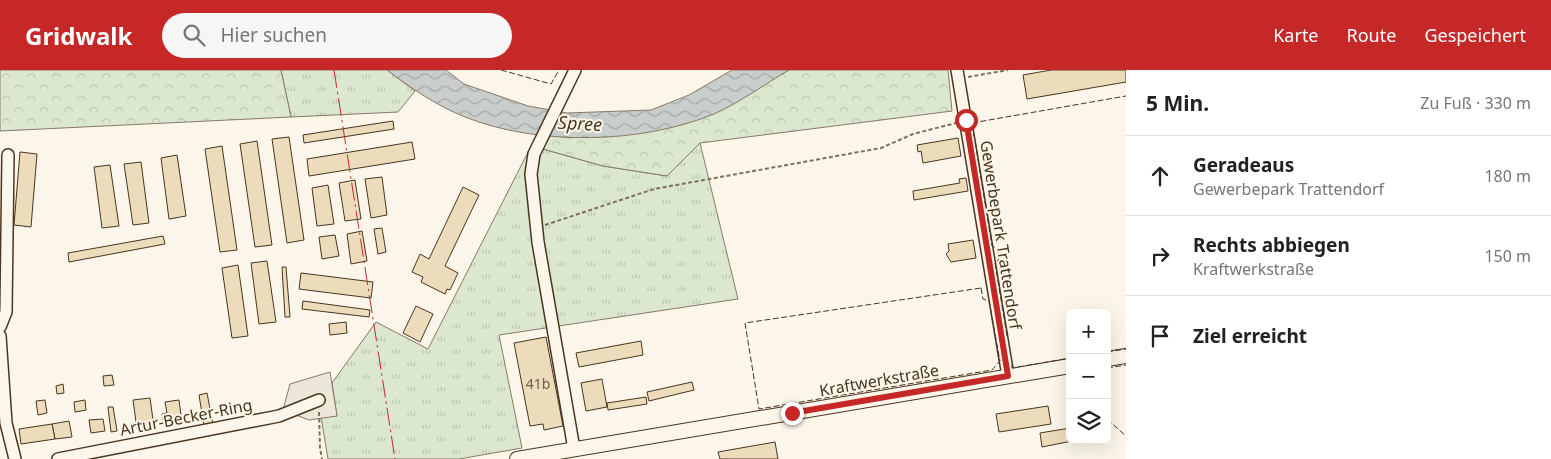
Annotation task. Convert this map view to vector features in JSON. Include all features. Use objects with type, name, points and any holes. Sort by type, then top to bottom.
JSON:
[{"type":"main road","points":[[1111,359],[1126,356]]},
{"type":"main road","name":"Kraftwerkstraße","points":[[516,459],[555,456],[574,449],[1066,367]]},
{"type":"street","points":[[574,449],[536,228],[531,169],[537,148],[575,70]]},
{"type":"street","name":"Gewerbepark Trattendorf","points":[[957,75],[1008,376]]},
{"type":"street","points":[[0,327],[6,312],[5,254],[8,155]]},
{"type":"street","points":[[0,336],[6,423],[15,459]]},
{"type":"street","name":"Artur-Becker-Ring","points":[[58,459],[279,416],[319,400]]},
{"type":"path","points":[[957,75],[1008,70]]},
{"type":"path","points":[[536,228],[564,221],[654,188],[881,148],[913,134],[966,120]]},
{"type":"path","points":[[319,400],[322,459]]},
{"type":"green space","points":[[0,70],[281,70],[291,117],[0,131]]},
{"type":"green space","points":[[281,70],[387,70],[415,91],[398,112],[291,117]]},
{"type":"green space","points":[[789,70],[948,70],[952,111],[700,143],[667,176],[603,166],[543,149],[549,135],[570,138],[758,87]]},
{"type":"green space","points":[[700,143],[738,299],[499,335],[522,448],[459,459],[328,459],[321,417],[337,416],[332,383],[376,322],[428,349],[529,150],[543,149],[603,166],[667,176]]},
{"type":"shaded area","points":[[330,372],[337,416],[309,420],[283,410],[290,384]]},
{"type":"water","name":"Spree","points":[[387,70],[446,70],[464,84],[528,106],[567,113],[651,110],[689,95],[732,70],[789,70],[723,110],[685,124],[622,136],[590,138],[524,133],[465,117],[444,108],[424,96]]},
{"type":"building","points":[[1051,70],[1126,70],[1126,82],[1027,99],[1023,75]]},
{"type":"building","points":[[393,121],[394,129],[304,143],[303,135]]},
{"type":"building","points":[[289,137],[304,240],[287,243],[272,139]]},
{"type":"building","points":[[958,138],[961,156],[923,163],[921,151],[918,152],[917,145]]},
{"type":"building","points":[[257,141],[272,245],[255,247],[240,144]]},
{"type":"building","points":[[412,142],[415,159],[309,176],[307,159]]},
{"type":"building","points":[[222,146],[237,250],[220,252],[205,149]]},
{"type":"building","points":[[20,152],[37,154],[31,227],[14,225]]},
{"type":"building","points":[[177,155],[186,216],[169,219],[161,158]]},
{"type":"building","points":[[141,162],[149,223],[133,225],[124,164]]},
{"type":"building","points":[[110,165],[119,226],[102,228],[94,167]]},
{"type":"building","points":[[382,177],[387,215],[371,218],[365,179]]},
{"type":"building","points":[[966,178],[968,191],[914,200],[913,191],[960,183],[959,179]]},
{"type":"building","points":[[355,180],[361,219],[345,221],[339,183]]},
{"type":"building","points":[[328,185],[334,224],[317,226],[312,188]]},
{"type":"building","points":[[463,187],[479,195],[445,266],[458,273],[450,290],[447,289],[445,294],[421,282],[423,277],[412,272],[420,254],[429,259]]},
{"type":"building","points":[[382,228],[386,252],[378,254],[374,229]]},
{"type":"building","points":[[362,231],[367,261],[351,264],[347,234]]},
{"type":"building","points":[[335,235],[339,256],[322,259],[319,237]]},
{"type":"building","points":[[163,236],[165,244],[69,262],[68,253]]},
{"type":"building","points":[[973,240],[976,258],[951,262],[946,254],[949,251],[948,244]]},
{"type":"building","points":[[267,261],[276,322],[259,324],[251,263]]},
{"type":"building","points":[[238,265],[248,336],[232,338],[222,268]]},
{"type":"building","points":[[282,267],[286,267],[290,317],[285,317]]},
{"type":"building","points":[[301,273],[373,282],[371,298],[299,289]]},
{"type":"building","points":[[303,301],[370,310],[369,317],[302,309]]},
{"type":"building","points":[[416,306],[433,314],[420,342],[403,333]]},
{"type":"building","points":[[346,322],[347,333],[330,335],[329,324]]},
{"type":"building","points":[[546,337],[563,426],[544,430],[543,424],[530,426],[514,343]]},
{"type":"building","points":[[641,341],[643,355],[579,367],[576,353]]},
{"type":"building","points":[[112,375],[114,385],[104,386],[103,376]]},
{"type":"building","points":[[602,379],[607,407],[586,411],[581,383]]},
{"type":"building","points":[[692,382],[694,390],[649,401],[647,392]]},
{"type":"building","points":[[63,384],[64,393],[57,394],[56,386]]},
{"type":"building","points":[[207,393],[213,424],[204,426],[199,395]]},
{"type":"building","points":[[646,397],[647,404],[608,410],[607,403]]},
{"type":"building","points":[[150,398],[154,427],[137,429],[133,400]]},
{"type":"building","points":[[45,400],[47,413],[38,415],[36,401]]},
{"type":"building","points":[[85,400],[86,410],[75,412],[74,402]]},
{"type":"building","points":[[179,400],[182,422],[164,425],[162,414],[167,413],[165,402]]},
{"type":"building","points":[[1048,406],[1051,424],[999,432],[996,414]]},
{"type":"building","points":[[108,407],[113,407],[117,431],[111,432]]},
{"type":"building","points":[[103,419],[105,431],[91,433],[89,420]]},
{"type":"building","points":[[69,421],[72,437],[55,439],[52,424]]},
{"type":"building","points":[[52,424],[55,439],[21,444],[19,429]]},
{"type":"building","points":[[1066,429],[1066,442],[1042,447],[1040,433]]},
{"type":"building","points":[[775,442],[778,459],[720,459],[718,452]]},
{"type":"fence","points":[[501,70],[551,84],[559,70]]},
{"type":"fence","points":[[1007,336],[995,263],[999,259],[998,249],[992,246],[972,123],[1126,96]]},
{"type":"fence","points":[[981,288],[983,299],[989,301],[1000,361],[992,370],[759,409],[745,323],[981,288]]},
{"type":"fence","points":[[1111,351],[1126,349]]},
{"type":"fence","points":[[1012,365],[1012,368],[1066,359]]},
{"type":"fence","points":[[1111,367],[1126,365]]},
{"type":"fence","points":[[1111,423],[1126,436]]},
{"type":"power","points":[[334,70],[395,459]]},
{"type":"route","points":[[792,413],[1008,376],[966,120]]}]
